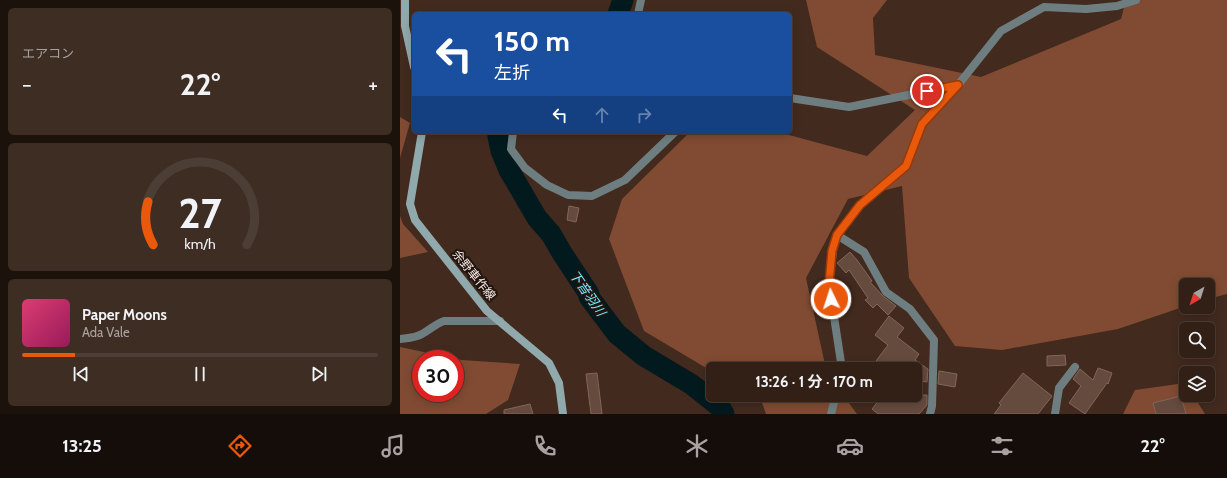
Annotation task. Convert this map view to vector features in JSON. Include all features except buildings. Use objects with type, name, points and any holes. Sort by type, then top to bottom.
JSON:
[{"type":"main road","points":[[405,0],[405,26],[412,59]]},
{"type":"main road","name":"余野車作線","points":[[422,134],[410,204],[415,220],[487,311],[549,363],[559,383],[563,414]]},
{"type":"street","points":[[638,12],[641,0]]},
{"type":"street","points":[[841,362],[829,284],[832,251],[837,235],[860,205],[906,166],[922,124],[958,85],[1001,31],[1044,7],[1086,9],[1113,3],[1132,2],[1136,0]]},
{"type":"street","points":[[792,98],[849,107],[958,85]]},
{"type":"street","points":[[513,134],[511,149],[525,168],[547,185],[568,195],[592,196],[625,180],[673,134]]},
{"type":"street","points":[[837,235],[864,252],[886,292],[910,309],[934,340],[932,406],[930,414]]},
{"type":"street","points":[[400,339],[414,338],[422,335],[438,323],[444,321],[500,321]]},
{"type":"street","points":[[1055,414],[1059,388],[1075,367]]},
{"type":"street","points":[[831,414],[834,402]]},
{"type":"shaded area","points":[[806,0],[887,0],[873,18],[875,55],[981,77],[1121,19],[1126,0],[1227,0],[1227,294],[1215,297],[1215,278],[1179,278],[1179,308],[1118,329],[1002,350],[955,346],[909,278],[902,186],[848,199],[806,278],[824,362],[706,362],[706,368],[644,331],[609,239],[622,199],[688,134],[789,135],[867,156],[915,110],[817,47]]},
{"type":"shaded area","points":[[400,117],[410,123],[400,158]]},
{"type":"shaded area","points":[[400,216],[403,224],[428,252],[400,258]]},
{"type":"shaded area","points":[[400,347],[414,350],[412,350],[412,402],[464,402],[464,360],[520,364],[508,400],[486,414],[400,414]]},
{"type":"shaded area","points":[[1179,384],[1179,402],[1197,402],[1205,414],[1123,414],[1135,390]]},
{"type":"shaded area","points":[[762,402],[848,402],[857,414],[766,414]]},
{"type":"waterway","name":"下音羽川","points":[[619,12],[623,0]]},
{"type":"waterway","name":"下音羽川","points":[[499,134],[498,136],[501,151],[509,170],[537,218],[551,234],[589,294],[589,297],[617,334],[644,356],[691,384],[720,407],[724,414]]},
{"type":"route","points":[[831,299],[829,284],[832,251],[837,235],[860,205],[906,166],[922,124],[958,85],[927,91]]}]
